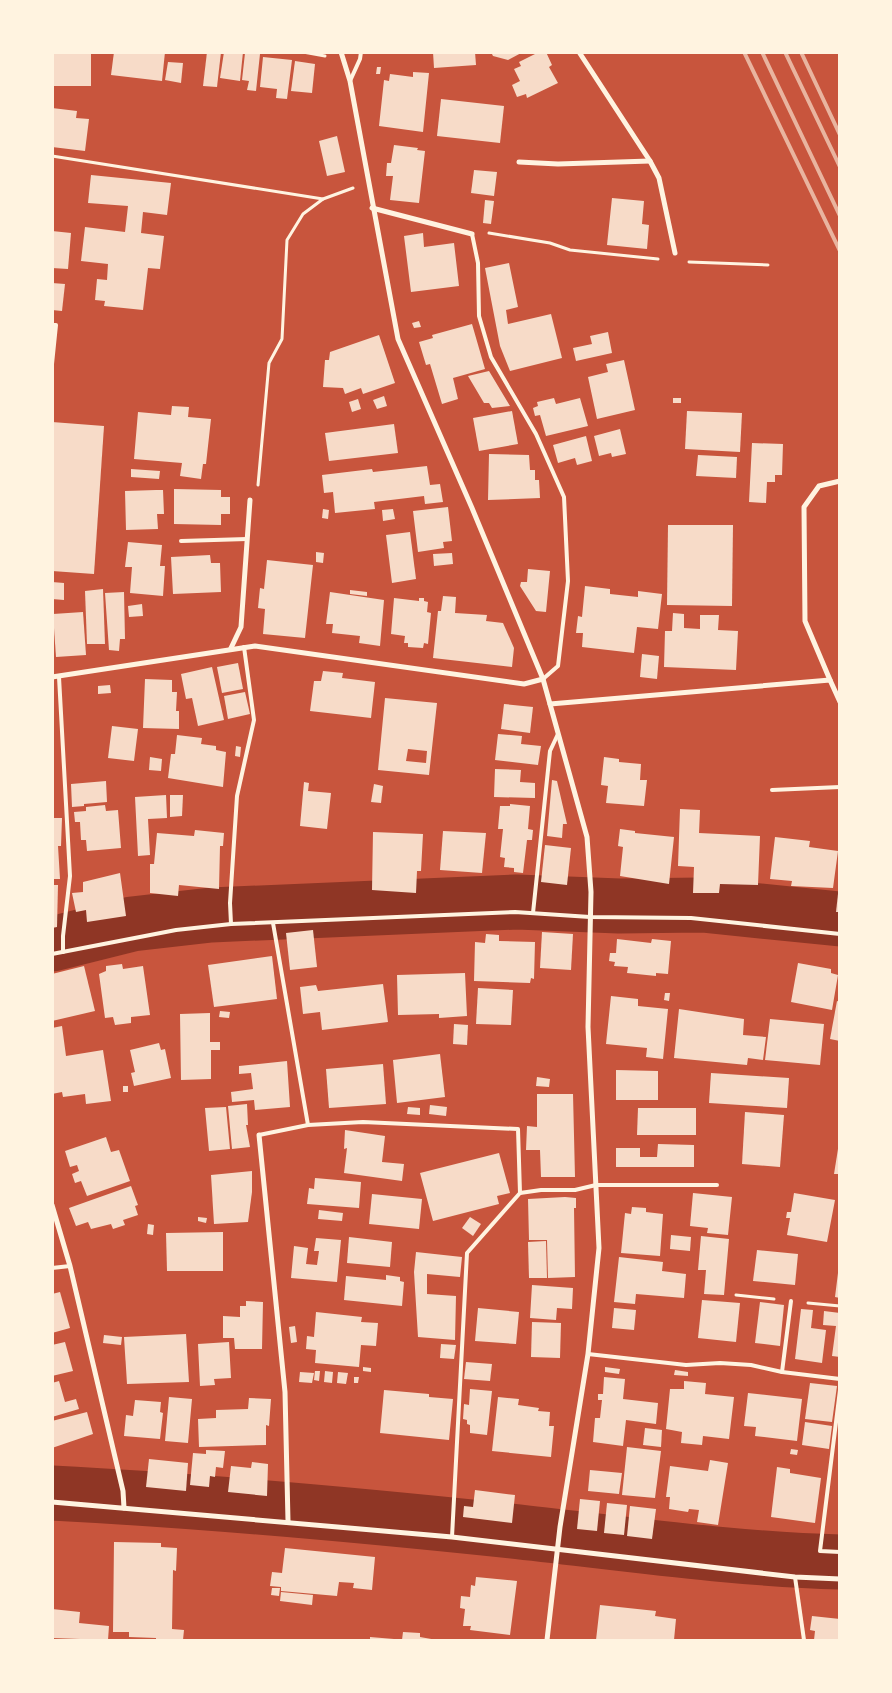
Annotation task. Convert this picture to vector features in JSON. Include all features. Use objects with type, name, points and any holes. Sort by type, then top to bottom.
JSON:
[{"type":"street","points":[[341,52],[350,82],[372,208],[398,339],[472,508],[542,678],[587,838],[591,892],[588,1027],[599,1248],[588,1354],[560,1527],[547,1640]]},
{"type":"street","points":[[579,52],[650,161],[659,178],[675,253]]},
{"type":"street","points":[[519,162],[558,164],[650,161]]},
{"type":"street","points":[[372,208],[472,234]]},
{"type":"street","points":[[840,481],[819,486],[804,507],[805,621],[840,702]]},
{"type":"street","points":[[231,648],[241,628],[250,500]]},
{"type":"street","points":[[56,677],[231,648],[255,646],[524,684],[542,678]]},
{"type":"street","points":[[550,704],[830,680]]},
{"type":"street","points":[[259,1135],[286,1392],[288,1519]]},
{"type":"street","points":[[52,1205],[70,1266],[123,1491],[124,1506]]},
{"type":"street","points":[[52,1502],[288,1519],[452,1534],[794,1577],[840,1578]]},
{"type":"lane","points":[[350,82],[361,52]]},
{"type":"lane","points":[[472,234],[478,262],[479,316],[491,357],[536,434],[564,497],[568,580],[558,666],[542,678]]},
{"type":"lane","points":[[52,325],[56,326],[52,364]]},
{"type":"lane","points":[[182,542],[247,539]]},
{"type":"lane","points":[[231,923],[230,903],[237,796],[254,720],[244,647]]},
{"type":"lane","points":[[56,677],[70,876],[63,951]]},
{"type":"lane","points":[[533,912],[550,751],[558,734]]},
{"type":"lane","points":[[772,790],[840,787]]},
{"type":"lane","points":[[52,954],[176,930],[231,923],[533,912],[590,916],[691,918],[840,934]]},
{"type":"lane","points":[[272,923],[308,1125]]},
{"type":"lane","points":[[259,1135],[308,1125],[363,1122],[518,1129],[520,1193]]},
{"type":"lane","points":[[452,1534],[467,1253],[520,1193],[541,1190],[575,1190],[596,1185],[717,1185]]},
{"type":"lane","points":[[52,1268],[70,1266]]},
{"type":"lane","points":[[782,1372],[791,1301]]},
{"type":"lane","points":[[588,1354],[686,1366],[720,1363],[751,1365],[782,1372],[840,1379]]},
{"type":"lane","points":[[840,1390],[820,1551],[840,1552]]},
{"type":"lane","points":[[794,1577],[804,1640]]},
{"type":"path","points":[[52,156],[323,199]]},
{"type":"path","points":[[250,500],[257,493],[269,363],[282,339],[287,240],[303,214],[323,199],[368,183]]},
{"type":"path","points":[[472,234],[482,232],[550,242],[570,250],[665,260]]},
{"type":"path","points":[[684,261],[768,266]]},
{"type":"building","points":[[52,52],[91,52],[91,86],[52,86]]},
{"type":"building","points":[[114,52],[165,52],[162,81],[111,75]]},
{"type":"building","points":[[207,52],[221,52],[217,87],[203,86]]},
{"type":"building","points":[[224,52],[243,52],[240,81],[220,78]]},
{"type":"building","points":[[433,52],[475,52],[476,65],[434,68]]},
{"type":"building","points":[[491,52],[523,52],[508,60],[493,56]]},
{"type":"building","points":[[539,52],[546,52],[552,65],[549,67],[558,83],[527,98],[526,94],[517,97],[512,85],[520,81],[514,69],[521,66],[519,62]]},
{"type":"building","points":[[245,53],[260,54],[256,91],[247,90],[249,81],[242,80]]},
{"type":"building","points":[[263,57],[292,60],[287,99],[276,98],[277,89],[260,87]]},
{"type":"building","points":[[295,61],[315,64],[312,93],[291,91]]},
{"type":"building","points":[[168,62],[183,63],[181,83],[165,80]]},
{"type":"building","points":[[377,67],[381,67],[380,74],[376,74]]},
{"type":"building","points":[[413,72],[429,73],[423,132],[379,126],[384,80],[389,81],[390,74],[413,77]]},
{"type":"building","points":[[441,99],[504,106],[500,143],[437,136]]},
{"type":"building","points":[[52,108],[77,111],[76,118],[89,119],[85,151],[52,147]]},
{"type":"building","points":[[337,136],[345,172],[327,176],[319,141]]},
{"type":"building","points":[[394,145],[418,148],[417,150],[425,151],[419,203],[390,200],[393,176],[386,176],[387,163],[391,163]]},
{"type":"building","points":[[474,170],[497,172],[494,196],[471,193]]},
{"type":"building","points":[[91,175],[171,183],[167,215],[143,212],[141,233],[164,236],[160,269],[148,268],[143,310],[104,306],[105,301],[95,300],[97,279],[107,280],[108,264],[81,261],[85,227],[125,232],[128,206],[88,203]]},
{"type":"building","points":[[612,198],[644,201],[642,224],[649,225],[647,249],[607,245]]},
{"type":"building","points":[[485,200],[494,201],[491,224],[483,223]]},
{"type":"building","points":[[52,231],[71,233],[68,269],[52,268]]},
{"type":"building","points":[[423,233],[424,247],[454,243],[459,286],[411,292],[404,236]]},
{"type":"building","points":[[509,263],[518,307],[506,310],[508,324],[551,314],[562,358],[510,371],[500,346],[485,268]]},
{"type":"building","points":[[52,283],[65,284],[62,311],[52,310]]},
{"type":"building","points":[[419,321],[421,327],[414,328],[412,323]]},
{"type":"building","points":[[472,324],[485,369],[453,378],[458,399],[442,404],[430,364],[426,365],[419,342],[433,338],[432,335]]},
{"type":"building","points":[[608,332],[612,353],[576,361],[573,348],[592,344],[590,336]]},
{"type":"building","points":[[379,335],[395,383],[363,394],[361,388],[345,394],[343,388],[323,387],[325,360],[329,360],[330,352]]},
{"type":"building","points":[[624,360],[635,410],[597,419],[588,377],[608,372],[606,364]]},
{"type":"building","points":[[489,371],[510,406],[492,408],[489,403],[484,403],[468,376]]},
{"type":"building","points":[[384,396],[387,406],[377,409],[373,400]]},
{"type":"building","points":[[554,398],[556,404],[580,398],[588,426],[546,436],[540,415],[535,416],[533,408],[538,406],[537,402]]},
{"type":"building","points":[[673,398],[681,398],[681,403],[673,403]]},
{"type":"building","points":[[358,399],[361,409],[352,412],[349,402]]},
{"type":"building","points":[[172,406],[189,407],[188,417],[211,419],[206,464],[203,464],[201,479],[180,476],[182,463],[134,459],[138,412],[171,415]]},
{"type":"building","points":[[512,411],[518,444],[479,451],[473,418]]},
{"type":"building","points":[[687,411],[742,413],[740,452],[685,449]]},
{"type":"building","points":[[52,422],[104,426],[94,574],[52,571]]},
{"type":"building","points":[[394,424],[398,453],[329,461],[325,433]]},
{"type":"building","points":[[620,429],[626,454],[612,457],[611,453],[599,456],[594,436]]},
{"type":"building","points":[[586,436],[592,461],[577,465],[575,458],[558,463],[553,445]]},
{"type":"building","points":[[752,443],[783,444],[782,475],[775,475],[775,482],[767,482],[766,503],[749,502]]},
{"type":"building","points":[[489,454],[529,455],[530,470],[535,470],[535,480],[539,480],[540,498],[488,500]]},
{"type":"building","points":[[698,455],[737,457],[736,478],[696,476]]},
{"type":"building","points":[[427,466],[430,485],[440,484],[443,502],[425,504],[424,496],[374,502],[375,509],[335,513],[333,492],[324,493],[322,475],[372,469],[373,472]]},
{"type":"building","points":[[131,469],[160,471],[159,479],[131,477]]},
{"type":"building","points":[[174,489],[221,490],[221,497],[230,497],[230,514],[221,514],[221,525],[174,524]]},
{"type":"building","points":[[163,490],[164,514],[157,514],[158,529],[126,530],[125,491]]},
{"type":"building","points":[[448,507],[452,541],[443,542],[444,548],[418,552],[413,511]]},
{"type":"building","points":[[323,509],[329,510],[328,519],[322,518]]},
{"type":"building","points":[[393,509],[395,519],[383,521],[382,510]]},
{"type":"building","points":[[668,525],[733,525],[732,606],[667,605]]},
{"type":"building","points":[[410,532],[416,579],[392,583],[386,535]]},
{"type":"building","points":[[128,542],[162,545],[160,566],[165,566],[163,596],[130,593],[132,567],[125,567]]},
{"type":"building","points":[[316,552],[324,553],[323,563],[316,562]]},
{"type":"building","points":[[452,553],[453,564],[434,566],[433,554]]},
{"type":"building","points":[[210,555],[211,563],[220,563],[221,592],[173,594],[171,557]]},
{"type":"building","points":[[267,560],[313,565],[305,638],[263,634],[265,609],[258,608],[260,588],[264,589]]},
{"type":"building","points":[[528,569],[550,571],[546,612],[536,611],[520,586],[521,582],[527,582]]},
{"type":"building","points":[[52,582],[64,583],[64,600],[52,599]]},
{"type":"building","points":[[585,586],[610,589],[610,594],[638,597],[638,591],[662,594],[658,629],[637,627],[634,653],[582,647],[583,633],[576,633],[578,616],[582,617]]},
{"type":"building","points":[[103,589],[105,644],[87,644],[85,591]]},
{"type":"building","points":[[350,590],[367,592],[367,596],[350,594]]},
{"type":"building","points":[[124,592],[125,639],[120,639],[119,651],[109,650],[105,593]]},
{"type":"building","points":[[330,592],[384,600],[380,646],[359,643],[360,636],[332,633],[333,624],[326,624]]},
{"type":"building","points":[[443,596],[456,597],[455,613],[487,615],[486,621],[503,623],[514,648],[512,667],[433,658],[438,611],[441,611]]},
{"type":"building","points":[[394,598],[419,601],[419,598],[424,598],[424,601],[428,602],[427,612],[431,613],[428,644],[424,643],[423,648],[408,647],[408,643],[404,643],[405,636],[391,634]]},
{"type":"building","points":[[142,604],[143,616],[129,617],[128,606]]},
{"type":"building","points":[[83,612],[86,655],[56,657],[53,614]]},
{"type":"building","points":[[673,613],[684,614],[684,628],[700,629],[700,615],[719,615],[718,630],[738,631],[736,670],[664,667],[665,631],[672,631]]},
{"type":"building","points":[[642,654],[659,656],[657,679],[640,677]]},
{"type":"building","points":[[238,663],[243,689],[222,693],[217,667]]},
{"type":"building","points":[[212,667],[224,720],[198,726],[192,698],[186,699],[181,674]]},
{"type":"building","points":[[323,671],[343,673],[342,678],[375,682],[371,718],[310,711],[314,681],[321,681]]},
{"type":"building","points":[[145,679],[172,680],[172,692],[177,692],[176,711],[179,711],[179,729],[143,728]]},
{"type":"building","points":[[110,685],[111,693],[98,694],[98,686]]},
{"type":"building","points":[[245,692],[250,714],[228,719],[224,696]]},
{"type":"building","points":[[385,698],[437,703],[429,775],[378,770]],"holes":[[[408,749],[427,751],[426,763],[406,761]]]},
{"type":"building","points":[[504,704],[533,707],[530,733],[501,729]]},
{"type":"building","points":[[112,726],[138,729],[134,761],[108,758]]},
{"type":"building","points":[[498,734],[522,736],[521,744],[541,746],[538,765],[495,760]]},
{"type":"building","points":[[177,735],[202,738],[201,744],[216,746],[216,750],[226,752],[223,787],[168,778],[171,754],[175,754]]},
{"type":"building","points":[[236,746],[241,747],[240,757],[235,756]]},
{"type":"building","points":[[150,757],[162,759],[161,771],[149,770]]},
{"type":"building","points":[[604,757],[619,759],[619,762],[641,764],[640,780],[647,780],[644,806],[606,803],[608,786],[601,785]]},
{"type":"building","points":[[495,769],[521,770],[520,782],[535,783],[535,798],[494,797]]},
{"type":"building","points":[[552,780],[557,781],[567,824],[563,824],[562,838],[547,836]]},
{"type":"building","points":[[106,781],[107,802],[72,807],[71,784]]},
{"type":"building","points":[[304,782],[309,783],[308,791],[331,793],[327,829],[300,826]]},
{"type":"building","points":[[374,784],[383,786],[381,803],[371,802]]},
{"type":"building","points":[[166,795],[167,818],[148,819],[150,855],[138,856],[135,797]]},
{"type":"building","points":[[170,795],[183,795],[182,816],[170,817]]},
{"type":"building","points":[[510,804],[530,806],[528,829],[533,830],[532,840],[527,840],[523,873],[514,872],[514,868],[504,867],[505,858],[500,857],[503,829],[498,829],[500,806],[510,806]]},
{"type":"building","points":[[105,805],[106,811],[118,810],[121,848],[87,851],[86,840],[81,840],[80,822],[75,822],[74,812],[86,811],[86,807]]},
{"type":"building","points":[[680,809],[700,810],[699,833],[760,836],[758,885],[720,884],[719,893],[693,893],[694,867],[678,866]]},
{"type":"building","points":[[52,818],[62,818],[61,846],[58,846],[60,879],[52,879]]},
{"type":"building","points":[[620,829],[635,831],[635,833],[674,837],[669,884],[620,876],[623,847],[618,846]]},
{"type":"building","points":[[195,830],[224,833],[223,846],[220,846],[219,889],[179,885],[178,896],[150,893],[150,864],[154,864],[157,833],[194,836]]},
{"type":"building","points":[[443,831],[486,833],[482,873],[440,870]]},
{"type":"building","points":[[373,832],[423,834],[421,871],[417,871],[416,893],[372,890]]},
{"type":"building","points":[[775,837],[810,841],[809,847],[838,851],[833,888],[791,886],[792,881],[770,879]]},
{"type":"building","points":[[545,845],[571,848],[567,885],[541,882]]},
{"type":"building","points":[[120,873],[126,916],[87,922],[86,910],[76,912],[72,893],[83,892],[83,882]]},
{"type":"building","points":[[52,885],[58,885],[57,927],[52,928]]},
{"type":"building","points":[[838,894],[840,894],[840,912],[836,912]]},
{"type":"building","points":[[313,930],[317,967],[290,970],[286,933]]},
{"type":"building","points":[[542,932],[573,934],[571,970],[540,968]]},
{"type":"building","points":[[486,934],[499,935],[499,941],[535,942],[534,979],[531,978],[530,983],[474,981],[475,942],[485,943]]},
{"type":"building","points":[[617,939],[651,943],[652,939],[671,941],[668,974],[656,973],[656,976],[627,973],[628,967],[614,966],[615,962],[609,961],[610,953],[616,953]]},
{"type":"building","points":[[272,956],[277,999],[214,1007],[208,965]]},
{"type":"building","points":[[798,963],[831,969],[831,973],[838,975],[832,1010],[791,1002]]},
{"type":"building","points":[[122,964],[123,969],[143,966],[150,1015],[131,1017],[131,1023],[115,1025],[113,1017],[105,1018],[99,974],[106,971],[106,966]]},
{"type":"building","points":[[84,966],[95,1011],[52,1021],[52,974]]},
{"type":"building","points":[[465,973],[467,1016],[439,1018],[439,1014],[398,1015],[397,975]]},
{"type":"building","points":[[383,984],[388,1022],[322,1030],[320,1012],[303,1014],[300,987],[316,985],[318,991]]},
{"type":"building","points":[[478,988],[513,990],[511,1025],[476,1024]]},
{"type":"building","points":[[665,993],[670,993],[669,1001],[664,1000]]},
{"type":"building","points":[[611,996],[638,999],[638,1006],[668,1009],[663,1059],[646,1057],[647,1048],[606,1044]]},
{"type":"building","points":[[837,1001],[840,1002],[840,1041],[830,1039]]},
{"type":"building","points":[[679,1009],[744,1019],[743,1035],[766,1037],[763,1060],[748,1058],[747,1065],[674,1058]]},
{"type":"building","points":[[220,1011],[230,1012],[229,1018],[219,1017]]},
{"type":"building","points":[[210,1013],[210,1042],[220,1042],[220,1050],[211,1050],[211,1079],[181,1080],[180,1014]]},
{"type":"building","points":[[770,1019],[824,1024],[820,1065],[765,1060]]},
{"type":"building","points":[[454,1024],[468,1025],[467,1045],[453,1044]]},
{"type":"building","points":[[62,1026],[66,1056],[103,1050],[111,1101],[86,1104],[85,1094],[63,1097],[62,1092],[52,1094],[52,1028]]},
{"type":"building","points":[[159,1043],[161,1050],[165,1049],[171,1078],[134,1086],[131,1073],[135,1072],[130,1050]]},
{"type":"building","points":[[440,1054],[445,1097],[397,1103],[393,1060]]},
{"type":"building","points":[[287,1061],[290,1107],[255,1110],[254,1100],[232,1102],[231,1092],[253,1089],[251,1073],[239,1074],[239,1066]]},
{"type":"building","points":[[383,1064],[386,1104],[329,1108],[326,1069]]},
{"type":"building","points":[[616,1070],[658,1071],[658,1100],[616,1100]]},
{"type":"building","points":[[711,1073],[789,1078],[787,1108],[709,1103]]},
{"type":"building","points":[[537,1077],[550,1079],[549,1087],[536,1086]]},
{"type":"building","points":[[123,1086],[128,1086],[128,1092],[123,1092]]},
{"type":"building","points":[[537,1094],[573,1094],[575,1177],[541,1177],[540,1150],[526,1150],[527,1126],[537,1127]]},
{"type":"building","points":[[247,1104],[248,1125],[246,1125],[250,1147],[232,1149],[228,1106]]},
{"type":"building","points":[[430,1105],[447,1107],[446,1116],[429,1114]]},
{"type":"building","points":[[226,1107],[230,1149],[209,1151],[205,1108]]},
{"type":"building","points":[[408,1107],[420,1108],[420,1115],[407,1114]]},
{"type":"building","points":[[638,1108],[696,1108],[696,1135],[637,1135]]},
{"type":"building","points":[[745,1112],[784,1115],[780,1167],[742,1164]]},
{"type":"building","points":[[345,1130],[385,1136],[382,1162],[404,1164],[402,1181],[344,1173],[347,1148],[344,1149]]},
{"type":"building","points":[[106,1137],[111,1152],[119,1150],[130,1181],[87,1196],[81,1181],[75,1183],[72,1174],[79,1171],[77,1165],[70,1167],[65,1151]]},
{"type":"building","points":[[658,1144],[694,1145],[694,1167],[616,1167],[616,1148],[640,1148],[640,1157],[657,1157]]},
{"type":"building","points":[[838,1149],[840,1149],[840,1174],[834,1174]]},
{"type":"building","points":[[499,1153],[510,1193],[497,1196],[499,1204],[433,1221],[420,1173]]},
{"type":"building","points":[[252,1171],[252,1192],[248,1222],[214,1224],[211,1175]]},
{"type":"building","points":[[315,1178],[361,1182],[359,1208],[307,1204],[309,1188],[314,1189]]},
{"type":"building","points":[[131,1186],[138,1205],[135,1206],[138,1215],[123,1220],[125,1225],[113,1229],[111,1224],[91,1229],[88,1222],[76,1226],[69,1208]]},
{"type":"building","points":[[693,1193],[732,1197],[728,1235],[707,1233],[708,1228],[690,1226]]},
{"type":"building","points":[[794,1193],[835,1200],[827,1242],[787,1235],[790,1218],[786,1218],[787,1212],[791,1212]]},
{"type":"building","points":[[372,1194],[422,1199],[419,1229],[369,1224]]},
{"type":"building","points":[[576,1198],[576,1208],[574,1208],[575,1277],[548,1278],[547,1240],[529,1240],[528,1199]]},
{"type":"building","points":[[632,1207],[646,1208],[646,1212],[663,1214],[660,1256],[621,1253],[625,1213],[631,1214]]},
{"type":"building","points":[[319,1210],[343,1213],[342,1221],[318,1219]]},
{"type":"building","points":[[198,1217],[207,1218],[206,1223],[198,1221]]},
{"type":"building","points":[[470,1217],[481,1224],[473,1236],[462,1228]]},
{"type":"building","points":[[148,1224],[154,1225],[153,1235],[147,1234]]},
{"type":"building","points":[[223,1232],[223,1271],[167,1271],[166,1233]]},
{"type":"building","points":[[671,1235],[691,1237],[690,1251],[670,1249]]},
{"type":"building","points":[[701,1236],[729,1239],[724,1295],[704,1294],[706,1270],[698,1270]]},
{"type":"building","points":[[349,1237],[392,1242],[390,1267],[347,1263]]},
{"type":"building","points":[[316,1238],[341,1240],[337,1282],[291,1278],[294,1246],[308,1248],[306,1264],[317,1265],[319,1251],[314,1251]]},
{"type":"building","points":[[546,1241],[547,1278],[529,1278],[528,1242]]},
{"type":"building","points":[[757,1250],[798,1254],[795,1285],[753,1281]]},
{"type":"building","points":[[416,1252],[462,1257],[460,1277],[427,1274],[427,1294],[456,1296],[455,1340],[418,1337],[414,1272]]},
{"type":"building","points":[[619,1257],[663,1262],[662,1271],[686,1274],[684,1298],[636,1294],[635,1304],[614,1302]]},
{"type":"building","points":[[838,1273],[840,1273],[840,1298],[835,1297]]},
{"type":"building","points":[[386,1275],[400,1277],[400,1281],[404,1282],[402,1306],[344,1300],[346,1276],[386,1280]]},
{"type":"building","points":[[532,1285],[573,1288],[572,1309],[557,1308],[556,1320],[530,1318]]},
{"type":"building","points":[[60,1292],[70,1328],[52,1333],[52,1294]]},
{"type":"building","points":[[702,1300],[740,1303],[736,1342],[698,1338]]},
{"type":"building","points":[[246,1301],[263,1302],[262,1349],[235,1349],[234,1338],[223,1338],[223,1316],[240,1317],[240,1306],[246,1306]]},
{"type":"building","points":[[760,1302],[784,1305],[780,1346],[755,1343]]},
{"type":"building","points":[[478,1308],[519,1312],[516,1344],[475,1341]]},
{"type":"building","points":[[614,1308],[636,1310],[634,1330],[612,1328]]},
{"type":"building","points":[[801,1309],[813,1310],[811,1328],[826,1330],[822,1363],[795,1359]]},
{"type":"building","points":[[824,1311],[840,1313],[840,1357],[832,1356],[836,1326],[823,1325]]},
{"type":"building","points":[[316,1312],[362,1317],[361,1322],[378,1323],[376,1346],[361,1345],[359,1367],[315,1363],[316,1350],[306,1349],[307,1336],[314,1337]]},
{"type":"building","points":[[532,1322],[561,1323],[560,1358],[531,1357]]},
{"type":"building","points":[[295,1326],[297,1342],[291,1343],[289,1327]]},
{"type":"building","points":[[186,1334],[189,1382],[127,1384],[124,1337]]},
{"type":"building","points":[[104,1335],[122,1337],[121,1345],[103,1343]]},
{"type":"building","points":[[65,1342],[73,1371],[52,1376],[52,1345]]},
{"type":"building","points":[[229,1342],[231,1378],[214,1379],[215,1385],[200,1386],[198,1344]]},
{"type":"building","points":[[441,1344],[456,1345],[454,1359],[440,1358]]},
{"type":"building","points":[[466,1362],[492,1364],[490,1381],[464,1379]]},
{"type":"building","points":[[363,1367],[371,1368],[371,1372],[363,1371]]},
{"type":"building","points":[[605,1367],[620,1369],[619,1374],[605,1372]]},
{"type":"building","points":[[675,1370],[688,1372],[688,1376],[674,1375]]},
{"type":"building","points":[[315,1371],[320,1371],[319,1381],[314,1380]]},
{"type":"building","points":[[325,1371],[333,1372],[332,1383],[324,1382]]},
{"type":"building","points":[[300,1372],[314,1373],[312,1383],[299,1382]]},
{"type":"building","points":[[338,1372],[348,1373],[346,1384],[337,1383]]},
{"type":"building","points":[[354,1377],[359,1377],[358,1383],[354,1383]]},
{"type":"building","points":[[604,1377],[625,1379],[623,1399],[658,1403],[656,1424],[626,1420],[623,1446],[593,1442],[595,1418],[600,1418],[602,1400],[598,1400],[598,1394],[603,1394]]},
{"type":"building","points":[[59,1381],[65,1402],[76,1399],[79,1409],[52,1417],[52,1383]]},
{"type":"building","points":[[684,1381],[706,1383],[705,1394],[734,1397],[729,1439],[703,1436],[702,1445],[681,1443],[682,1432],[666,1429],[670,1389],[684,1389]]},
{"type":"building","points":[[810,1383],[837,1386],[832,1422],[805,1419]]},
{"type":"building","points":[[470,1389],[492,1391],[487,1435],[470,1433],[470,1425],[467,1424],[467,1420],[463,1419],[464,1404],[469,1405]]},
{"type":"building","points":[[384,1390],[429,1394],[429,1397],[453,1399],[449,1440],[380,1433]]},
{"type":"building","points":[[748,1393],[802,1399],[797,1441],[755,1436],[756,1427],[744,1426]]},
{"type":"building","points":[[169,1397],[192,1399],[188,1443],[165,1441]]},
{"type":"building","points":[[498,1397],[519,1399],[518,1405],[539,1408],[538,1411],[550,1412],[549,1426],[554,1426],[551,1457],[492,1451]]},
{"type":"building","points":[[249,1398],[271,1399],[269,1426],[266,1425],[266,1445],[199,1447],[198,1419],[216,1418],[216,1410],[248,1409]]},
{"type":"building","points":[[135,1400],[161,1402],[160,1412],[163,1413],[160,1439],[124,1436],[126,1415],[133,1416]]},
{"type":"building","points":[[87,1412],[93,1434],[52,1448],[52,1421]]},
{"type":"building","points":[[805,1422],[832,1426],[829,1449],[802,1445]]},
{"type":"building","points":[[645,1428],[662,1430],[661,1447],[643,1445]]},
{"type":"building","points":[[627,1447],[661,1451],[655,1498],[622,1495]]},
{"type":"building","points":[[791,1449],[798,1450],[797,1455],[790,1454]]},
{"type":"building","points":[[206,1450],[225,1451],[223,1468],[216,1467],[215,1477],[210,1476],[209,1487],[190,1485],[193,1453],[206,1454]]},
{"type":"building","points":[[149,1459],[188,1463],[186,1491],[146,1487]]},
{"type":"building","points":[[710,1460],[728,1463],[718,1525],[697,1522],[699,1510],[689,1509],[688,1512],[669,1509],[670,1497],[666,1497],[670,1466],[708,1471]]},
{"type":"building","points":[[252,1462],[268,1464],[267,1496],[228,1492],[231,1466],[251,1468]]},
{"type":"building","points":[[777,1467],[790,1469],[790,1473],[821,1478],[815,1523],[771,1517]]},
{"type":"building","points":[[590,1470],[622,1473],[619,1494],[588,1491]]},
{"type":"building","points":[[475,1490],[515,1495],[512,1523],[463,1517],[464,1506],[473,1507]]},
{"type":"building","points":[[580,1499],[600,1501],[597,1531],[577,1529]]},
{"type":"building","points":[[607,1503],[627,1505],[624,1535],[604,1533]]},
{"type":"building","points":[[630,1506],[656,1509],[652,1539],[627,1536]]},
{"type":"building","points":[[114,1542],[161,1543],[161,1547],[177,1548],[176,1571],[173,1570],[172,1629],[184,1630],[183,1640],[129,1637],[129,1632],[113,1632]]},
{"type":"building","points":[[285,1548],[375,1557],[372,1590],[353,1588],[354,1583],[339,1582],[337,1596],[281,1591],[281,1587],[270,1586],[272,1572],[282,1573]]},
{"type":"building","points":[[476,1577],[517,1581],[510,1635],[470,1630],[471,1626],[463,1626],[465,1609],[460,1608],[461,1596],[470,1597],[471,1585],[475,1586]]},
{"type":"building","points":[[272,1588],[280,1588],[279,1596],[271,1595]]},
{"type":"building","points":[[281,1592],[313,1595],[312,1605],[280,1601]]},
{"type":"building","points":[[600,1605],[656,1611],[655,1616],[676,1619],[674,1640],[596,1640]]},
{"type":"building","points":[[52,1609],[80,1612],[79,1623],[109,1626],[108,1640],[52,1638]]},
{"type":"building","points":[[812,1616],[840,1619],[840,1640],[814,1640],[815,1631],[810,1630]]},
{"type":"building","points":[[403,1632],[420,1633],[420,1637],[437,1640],[402,1640]]},
{"type":"building","points":[[370,1637],[394,1639],[394,1640],[370,1640]]},
{"type":"waterway","points":[[52,944],[132,924],[211,915],[517,902],[619,906],[702,905],[840,919]]},
{"type":"waterway","points":[[52,1493],[167,1500],[397,1519],[758,1558],[840,1562]]},
{"type":"railway","points":[[744,52],[840,251]]},
{"type":"railway","points":[[762,52],[840,216]]},
{"type":"railway","points":[[785,52],[840,167]]},
{"type":"railway","points":[[801,52],[840,135]]}]
